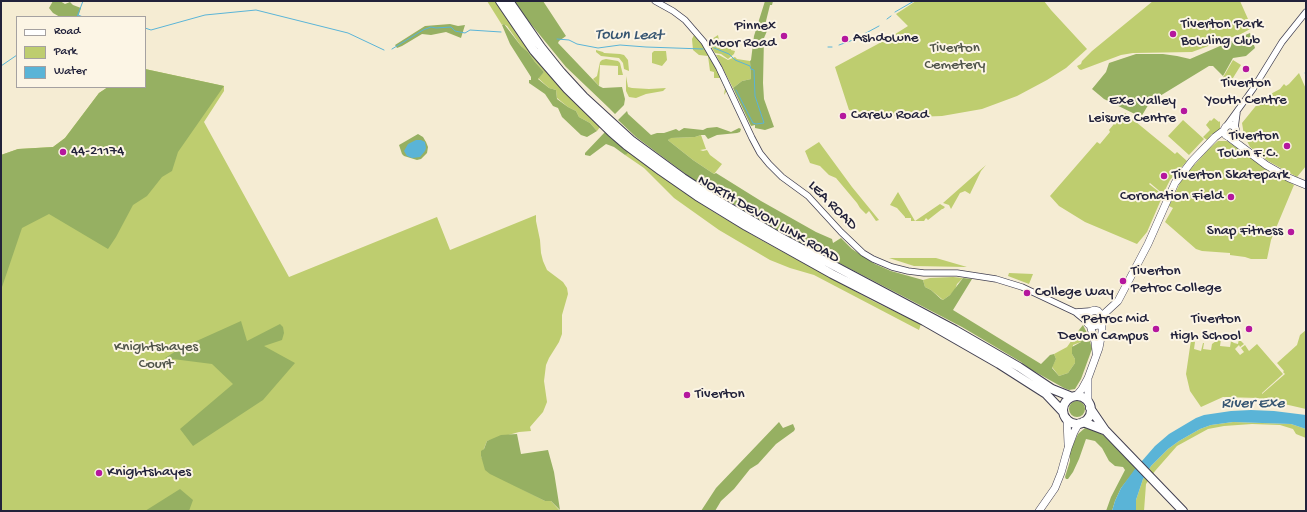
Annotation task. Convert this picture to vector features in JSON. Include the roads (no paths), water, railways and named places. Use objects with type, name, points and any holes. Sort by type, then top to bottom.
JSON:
[{"type":"highway","name":"NORTH DEVON LINK ROAD","points":[[500,1],[534,51],[579,102],[626,145],[678,184],[774,243],[924,321],[993,360],[1039,389],[1055,402],[1065,416]]},
{"type":"highway","name":"NORTH DEVON LINK ROAD","points":[[509,1],[561,72],[584,97],[631,140],[683,178],[720,202],[778,236],[941,322],[1052,389],[1074,397]]},
{"type":"highway","points":[[1105,430],[1081,422],[1073,423],[1065,416],[1063,408],[1066,401],[1074,397],[1082,397],[1105,430],[1183,511]]},
{"type":"highway","points":[[1081,422],[1089,416],[1089,405]]},
{"type":"main road","points":[[1088,324],[1097,326],[1107,310],[1118,301],[1140,259],[1175,183],[1192,161],[1212,141],[1229,132],[1258,160],[1278,172],[1306,185]]},
{"type":"main road","points":[[1096,354],[1086,315],[1111,302],[1122,291]]},
{"type":"main road","points":[[1074,397],[1082,389],[1088,378],[1099,348],[1102,319],[1098,311],[1092,311]]},
{"type":"main road","points":[[1088,378],[1089,405]]},
{"type":"main road","points":[[1065,416],[1068,448]]},
{"type":"main road","points":[[1039,511],[1055,488],[1074,432],[1081,422]]},
{"type":"street","name":"LEA ROAD","points":[[655,1],[685,20],[704,42],[719,68],[752,138],[760,153],[769,164],[782,177],[808,196],[863,253],[884,264],[908,271],[924,273],[957,273],[996,279],[1022,288],[1075,312],[1088,324]]},
{"type":"street","points":[[1229,132],[1237,113],[1279,47],[1306,12]]},
{"type":"street","name":"LEA ROAD","points":[[1075,312],[1092,311]]},
{"type":"water","points":[[416,140],[425,142],[426,148],[420,157],[412,158],[407,156],[404,151],[408,144]]},
{"type":"water","points":[[1251,410],[1306,415],[1306,429],[1291,424],[1233,422],[1211,425],[1200,429],[1168,449],[1151,466],[1143,479],[1136,500],[1136,511],[1112,511],[1121,488],[1135,469],[1155,446],[1169,434],[1204,415]]},
{"type":"waterway","points":[[77,16],[83,1]]},
{"type":"waterway","points":[[895,12],[914,1]]},
{"type":"waterway","name":"Town Leat","points":[[146,28],[151,30],[205,15],[256,10],[348,33],[384,50]]},
{"type":"waterway","points":[[887,19],[891,16]]},
{"type":"waterway","points":[[855,39],[879,26]]},
{"type":"waterway","name":"Town Leat","points":[[392,49],[423,30],[431,27],[451,27],[455,31],[465,33],[470,30],[501,32]]},
{"type":"waterway","name":"Town Leat","points":[[557,39],[569,40],[577,44],[598,48],[620,45],[703,49]]},
{"type":"waterway","points":[[839,45],[853,40]]},
{"type":"waterway","points":[[714,48],[729,54],[735,60],[750,66],[751,69],[754,70],[755,96],[764,123],[753,123],[736,90]]},
{"type":"waterway","name":"Town Leat","points":[[1,66],[16,56]]},
{"type":"place","name":"Tiverton Park Bowling Club","points":[[1173,34]]},
{"type":"place","name":"Pinnex Moor Road","points":[[784,36]]},
{"type":"place","name":"Ashdowne","points":[[845,39]]},
{"type":"place","name":"Tiverton Youth Centre","points":[[1246,69]]},
{"type":"place","name":"Exe Valley Leisure Centre","points":[[1184,111]]},
{"type":"place","name":"Carew Road","points":[[843,116]]},
{"type":"place","name":"Tiverton Town F.C.","points":[[1287,146]]},
{"type":"place","name":"44-21174","points":[[63,152]]},
{"type":"place","name":"Tiverton Skatepark","points":[[1164,176]]},
{"type":"place","name":"Coronation Field","points":[[1231,197]]},
{"type":"place","name":"Snap Fitness","points":[[1291,232]]},
{"type":"place","name":"Tiverton Petroc College","points":[[1123,281]]},
{"type":"place","name":"College Way","points":[[1027,293]]},
{"type":"place","name":"Petroc Mid Devon Campus","points":[[1156,329]]},
{"type":"place","name":"Tiverton High School","points":[[1249,329]]},
{"type":"place","name":"Tiverton","points":[[687,395]]},
{"type":"place","name":"Knightshayes","points":[[99,473]]},
{"type":"park label","name":"Tiverton Cemetery","points":[[955,58]]},
{"type":"park label","name":"Knightshayes Court","points":[[156,356]]},
{"type":"water label","name":"River Exe","points":[[1253,405]]}]
